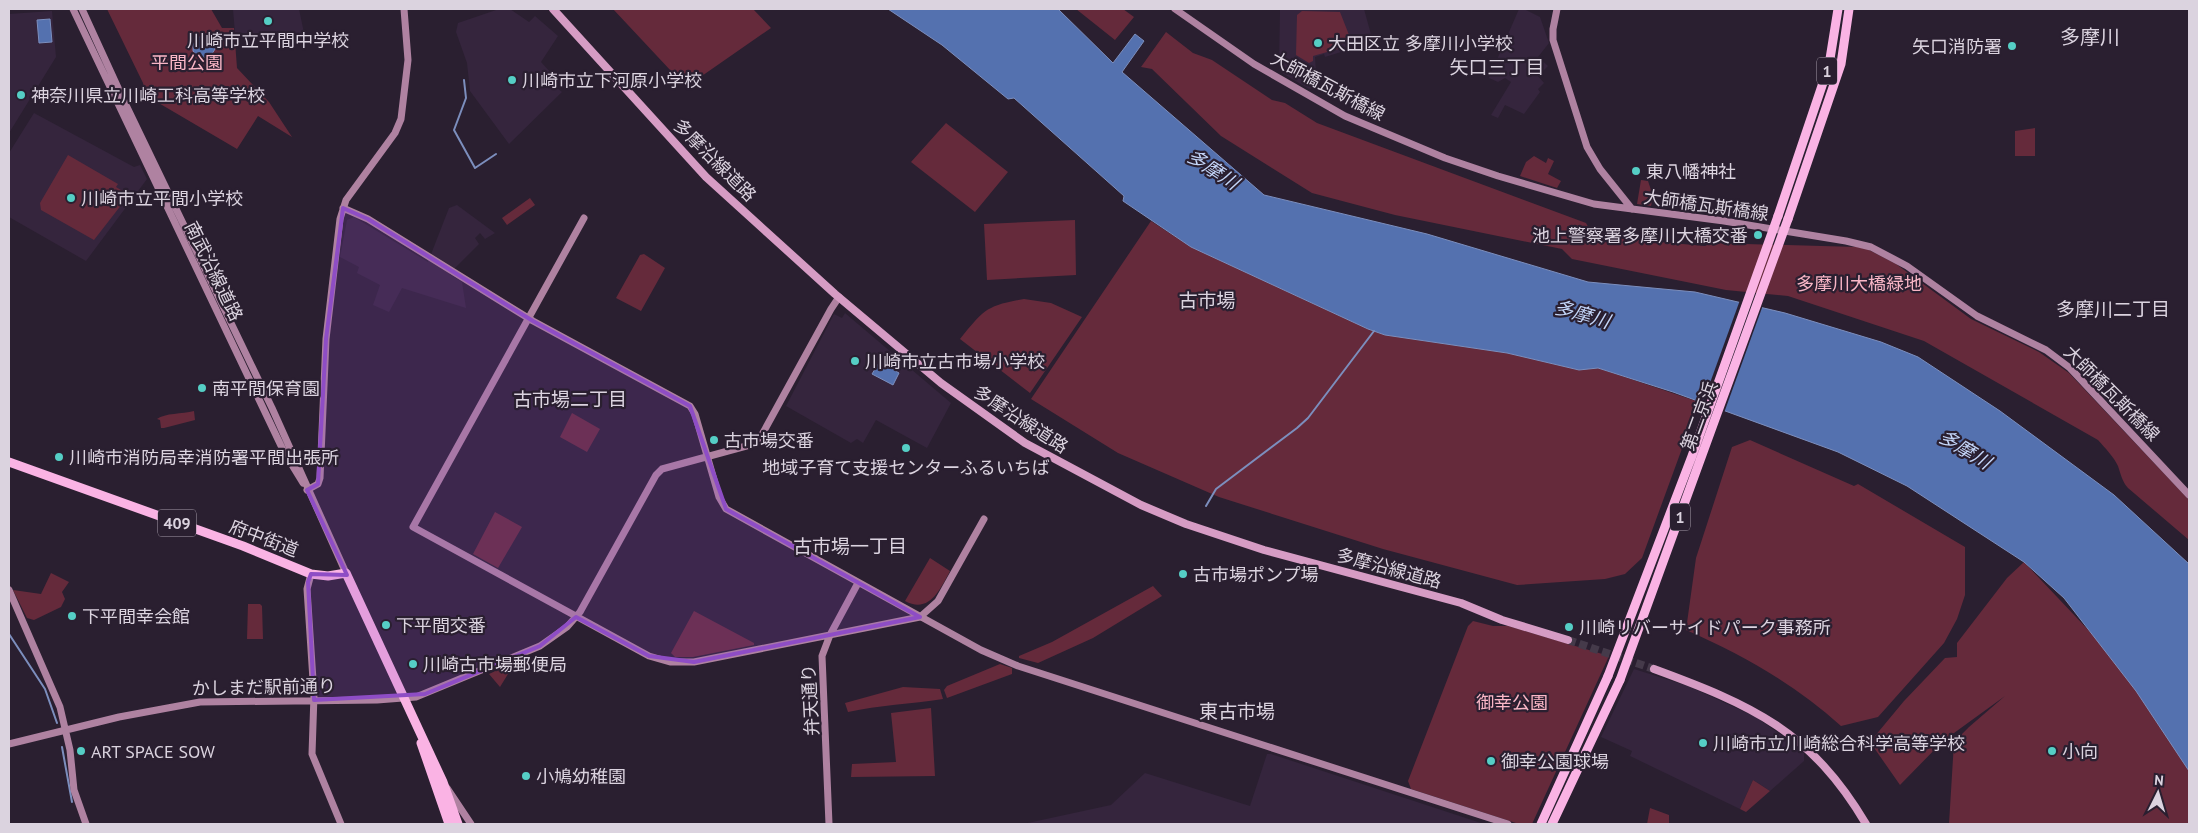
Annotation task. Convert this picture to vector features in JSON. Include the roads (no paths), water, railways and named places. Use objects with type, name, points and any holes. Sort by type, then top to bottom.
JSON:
[{"type":"highway","name":"第二京浜","points":[[1541,824],[1608,676],[1692,456],[1778,216],[1829,65],[1838,9]]},
{"type":"highway","name":"第二京浜","points":[[1552,824],[1620,680],[1788,219],[1841,64],[1849,9]]},
{"type":"highway","name":"府中街道","points":[[9,462],[243,546],[311,574],[328,576],[346,573]]},
{"type":"highway","points":[[346,573],[443,782],[458,824]]},
{"type":"highway","points":[[418,730],[424,756],[449,824]]},
{"type":"main road","name":"多摩沿線道路","points":[[553,9],[706,177],[839,297],[941,384],[1000,426],[1072,470],[1141,505],[1186,524],[1264,550],[1461,603],[1502,620],[1568,640]]},
{"type":"main road","points":[[1654,669],[1718,694],[1790,733],[1834,777],[1866,824]]},
{"type":"street","name":"南武沿線道路","points":[[73,9],[284,452],[307,490],[346,573]]},
{"type":"street","name":"南武沿線道路","points":[[82,9],[125,103],[300,467],[307,490]]},
{"type":"street","points":[[307,490],[318,484],[320,478],[326,339],[343,208],[346,200],[395,133],[402,119],[408,60],[404,9]]},
{"type":"street","name":"大師橋瓦斯橋線","points":[[1175,9],[1254,64],[1345,116],[1445,158],[1529,187],[1586,202],[1846,241],[1871,247],[1892,258],[1977,316],[2046,350],[2070,368],[2189,494]]},
{"type":"street","points":[[1557,9],[1553,40],[1587,146],[1600,169],[1632,209]]},
{"type":"street","points":[[343,208],[368,219],[528,316],[690,406],[695,414],[719,497],[726,508],[920,617],[1005,661],[1453,808],[1508,824]]},
{"type":"street","points":[[584,218],[528,316],[413,527],[649,656],[670,662],[694,662],[920,617],[938,602],[984,519]]},
{"type":"street","name":"かしまだ駅前通り","points":[[9,744],[65,730],[200,702],[405,698],[425,694],[540,646],[567,627],[576,617],[656,475],[662,469],[755,444],[830,309],[839,297]]},
{"type":"street","points":[[311,574],[308,582],[308,600],[314,700],[311,740],[312,754],[341,824]]},
{"type":"street","name":"弁天通り","points":[[829,824],[822,656],[830,635],[858,583]]},
{"type":"street","points":[[9,590],[51,683],[65,730],[74,790],[86,824]]},
{"type":"street","points":[[443,782],[471,824]]},
{"type":"street","points":[[1453,808],[1459,813],[1494,824]]},
{"type":"water","points":[[888,9],[1058,9],[1113,63],[1135,34],[1144,41],[1122,72],[1264,195],[1427,234],[1588,282],[1695,292],[1785,313],[1881,342],[1918,357],[2000,411],[2114,495],[2189,564],[2189,771],[2136,691],[2064,598],[2024,562],[1907,486],[1838,452],[1673,392],[1598,368],[1579,370],[1507,353],[1385,335],[1368,329],[1191,247],[1123,201],[1124,196],[1014,98],[1008,99],[942,45]]},
{"type":"water","points":[[50,19],[52,42],[39,43],[37,20]]},
{"type":"water","points":[[199,37],[206,37],[212,41],[215,49],[210,57],[199,58],[193,51],[193,43]]},
{"type":"water","points":[[880,361],[899,373],[893,385],[872,374]]},
{"type":"waterway","points":[[464,80],[466,98],[454,130],[475,168],[496,154]]},
{"type":"waterway","points":[[1206,506],[1216,489],[1308,418],[1374,331]]},
{"type":"waterway","points":[[9,634],[45,689],[57,723]]},
{"type":"waterway","points":[[62,747],[72,802]]},
{"type":"tunnel","points":[[1568,640],[1654,669]]},
{"type":"place","name":"川崎市立平間中学校","points":[[268,21]]},
{"type":"place","name":"大田区立 多摩川小学校","points":[[1318,43]]},
{"type":"place","name":"矢口消防署","points":[[2012,46]]},
{"type":"place","name":"川崎市立下河原小学校","points":[[512,80]]},
{"type":"place","name":"神奈川県立川崎工科高等学校","points":[[21,95]]},
{"type":"place","name":"東八幡神社","points":[[1636,171]]},
{"type":"place","name":"川崎市立平間小学校","points":[[71,198]]},
{"type":"place","name":"池上警察署多摩川大橋交番","points":[[1758,235]]},
{"type":"place","name":"川崎市立古市場小学校","points":[[855,361]]},
{"type":"place","name":"南平間保育園","points":[[202,388]]},
{"type":"place","name":"古市場交番","points":[[714,440]]},
{"type":"place","name":"地域子育て支援センターふるいちば","points":[[906,448]]},
{"type":"place","name":"川崎市消防局幸消防署平間出張所","points":[[59,457]]},
{"type":"place","name":"古市場ポンプ場","points":[[1183,574]]},
{"type":"place","name":"下平間幸会館","points":[[72,616]]},
{"type":"place","name":"下平間交番","points":[[386,625]]},
{"type":"place","name":"川崎リバーサイドパーク事務所","points":[[1569,627]]},
{"type":"place","name":"川崎古市場郵便局","points":[[413,664]]},
{"type":"place","name":"川崎市立川崎総合科学高等学校","points":[[1703,743]]},
{"type":"place","name":"ART SPACE SOW","points":[[81,751]]},
{"type":"place","name":"小向","points":[[2052,751]]},
{"type":"place","name":"御幸公園球場","points":[[1491,761]]},
{"type":"place","name":"小鳩幼稚園","points":[[526,776]]},
{"type":"district","name":"多摩川","points":[[2090,37]]},
{"type":"district","name":"矢口三丁目","points":[[1497,67]]},
{"type":"district","name":"古市場","points":[[1207,300]]},
{"type":"district","name":"多摩川二丁目","points":[[2113,309]]},
{"type":"district","name":"古市場二丁目","points":[[570,399]]},
{"type":"district","name":"古市場一丁目","points":[[850,546]]},
{"type":"district","name":"東古市場","points":[[1237,711]]},
{"type":"park label","name":"平間公園","points":[[187,62]]},
{"type":"park label","name":"多摩川大橋緑地","points":[[1859,283]]},
{"type":"park label","name":"御幸公園","points":[[1512,702]]}]
